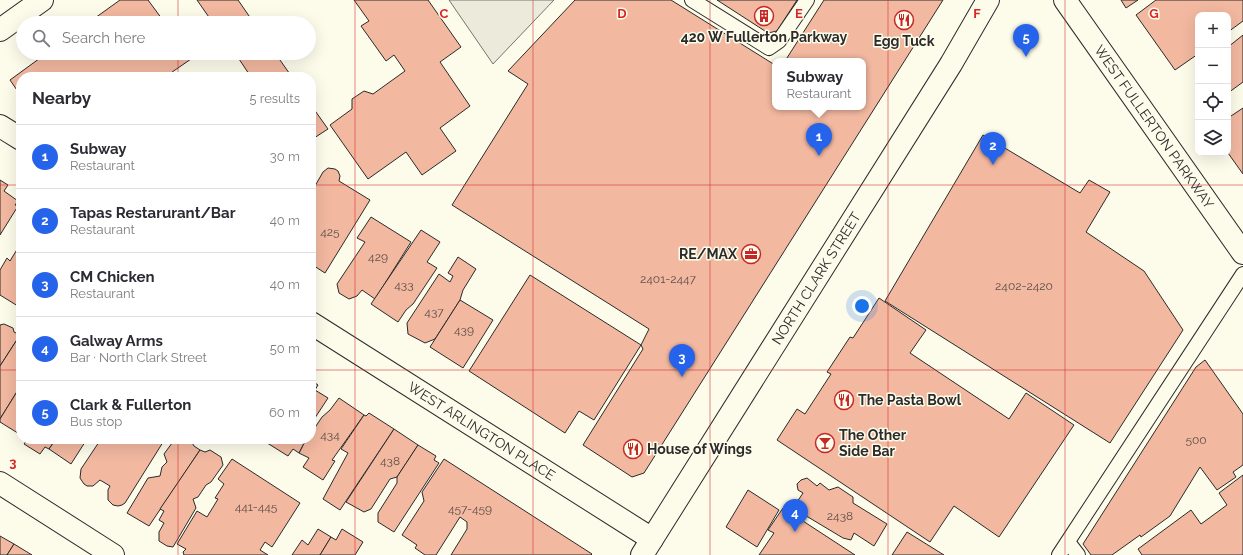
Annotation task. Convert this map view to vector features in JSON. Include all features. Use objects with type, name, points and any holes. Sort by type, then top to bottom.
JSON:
[{"type":"main road","points":[[20,16],[42,0]]},
{"type":"main road","name":"NORTH CLARK STREET","points":[[647,547],[951,64],[988,0]]},
{"type":"main road","name":"WEST FULLERTON PARKWAY","points":[[1065,0],[1243,253]]},
{"type":"main road","points":[[0,30],[16,19]]},
{"type":"main road","points":[[0,126],[16,136]]},
{"type":"main road","name":"WEST ARLINGTON PLACE","points":[[316,326],[647,547]]},
{"type":"main road","points":[[0,483],[113,555]]},
{"type":"lane","points":[[692,0],[769,48],[779,42],[807,0]]},
{"type":"lane","points":[[1059,555],[1243,274]]},
{"type":"lane","points":[[1068,542],[1078,555]]},
{"type":"shaded area","points":[[449,0],[554,0],[493,64]]},
{"type":"building","points":[[120,0],[148,0],[160,16],[98,16]]},
{"type":"building","points":[[197,0],[238,0],[249,16],[208,16]]},
{"type":"building","points":[[354,0],[428,0],[461,47],[440,62],[470,106],[440,128],[456,151],[422,175],[406,152],[368,179],[330,125],[352,109],[352,99],[364,91],[373,94],[405,71],[394,55],[386,61],[361,26],[369,21]]},
{"type":"building","points":[[575,0],[671,0],[772,63],[772,110],[866,110],[866,58],[787,58],[824,0],[943,0],[644,473],[632,477],[583,445],[643,349],[641,345],[649,329],[452,205],[528,84],[508,71]]},
{"type":"building","name":"420 W Fullerton Parkway","points":[[717,0],[797,0],[777,31],[768,33]]},
{"type":"building","points":[[1121,0],[1138,0],[1126,8]]},
{"type":"building","points":[[1156,0],[1243,0],[1243,21],[1231,30],[1231,12],[1195,12],[1195,56],[1175,70],[1136,15]]},
{"type":"building","points":[[1243,35],[1243,82],[1231,91],[1231,48],[1231,45]]},
{"type":"building","points":[[37,60],[190,60],[172,72],[21,72]]},
{"type":"building","points":[[240,60],[280,60],[288,72],[248,72]]},
{"type":"building","points":[[16,76],[16,89],[10,80]]},
{"type":"building","points":[[1243,108],[1243,174],[1230,156],[1231,116]]},
{"type":"building","points":[[316,112],[328,129],[316,137]]},
{"type":"building","points":[[983,135],[1080,193],[1089,180],[1110,192],[1086,232],[1144,271],[1183,330],[1110,443],[885,301]]},
{"type":"building","points":[[328,168],[335,169],[338,171],[340,176],[339,181],[370,200],[325,273],[316,267],[316,184],[323,172]]},
{"type":"building","points":[[0,180],[8,185],[4,191],[16,200],[16,209],[0,235]]},
{"type":"building","points":[[371,217],[411,242],[375,299],[362,290],[357,296],[349,299],[339,293],[337,284],[365,242],[357,238]]},
{"type":"building","points":[[421,230],[440,242],[427,262],[437,268],[413,304],[406,310],[398,322],[371,304]]},
{"type":"building","points":[[16,251],[16,305],[0,295],[0,270],[7,258],[10,261]]},
{"type":"building","points":[[458,257],[476,269],[463,290],[460,300],[435,339],[425,343],[408,334],[407,323],[439,274],[450,282],[453,276],[448,273]]},
{"type":"building","points":[[530,275],[641,345],[594,420],[579,411],[565,433],[469,371]]},
{"type":"building","points":[[879,298],[926,330],[910,353],[1009,419],[1026,393],[1074,425],[999,537],[954,506],[930,542],[777,440],[797,409],[805,414],[831,374],[827,372],[850,337],[853,338]]},
{"type":"building","points":[[460,300],[493,320],[463,368],[430,347]]},
{"type":"building","points":[[4,324],[13,328],[14,332],[16,333],[16,341],[0,366],[0,325]]},
{"type":"building","points":[[16,341],[16,393],[0,419],[0,366]]},
{"type":"building","points":[[1205,360],[1243,414],[1243,465],[1233,472],[1236,477],[1217,490],[1200,467],[1170,516],[1141,537],[1140,535],[1112,555],[1091,555],[1083,544],[1196,367]]},
{"type":"building","points":[[316,391],[328,398],[316,416]]},
{"type":"building","points":[[16,393],[16,432],[0,422],[0,419]]},
{"type":"building","points":[[339,398],[364,415],[332,460],[335,461],[323,480],[303,467],[309,458],[299,453],[304,444],[316,444],[316,426],[322,417],[330,410]]},
{"type":"building","points":[[369,413],[394,429],[340,510],[323,499],[348,453],[341,449],[364,415],[366,416]]},
{"type":"building","points":[[394,429],[418,445],[397,477],[390,479],[371,509],[364,512],[346,502]]},
{"type":"building","points":[[24,444],[52,444],[49,449],[45,447],[40,454]]},
{"type":"building","points":[[52,444],[84,444],[71,464],[49,449]]},
{"type":"building","points":[[98,444],[162,444],[125,503],[122,505],[113,505],[108,500],[108,490],[110,486],[100,480],[93,486],[87,486],[84,484],[80,478],[81,469]]},
{"type":"building","points":[[171,444],[193,444],[200,450],[149,526],[127,513],[148,478],[160,476],[162,467],[167,462],[164,454]]},
{"type":"building","points":[[269,444],[304,444],[299,453],[293,449],[288,456]]},
{"type":"building","points":[[418,445],[436,456],[434,460],[439,463],[394,532],[378,522],[378,513],[397,483],[397,477]]},
{"type":"building","points":[[200,450],[205,452],[210,450],[221,457],[223,465],[198,497],[193,499],[196,508],[173,547],[167,546],[159,541],[159,532],[164,523],[159,520],[164,511],[160,509]]},
{"type":"building","points":[[232,459],[300,503],[272,547],[265,542],[260,550],[268,555],[184,555],[183,552],[186,549],[177,544],[197,511],[207,517],[218,499],[215,498],[224,484],[218,479]]},
{"type":"building","points":[[444,459],[592,554],[451,555],[467,529],[467,522],[460,517],[436,555],[425,555],[415,548],[417,545],[402,535],[424,501],[422,492]]},
{"type":"building","points":[[1243,475],[1243,555],[1142,555],[1138,549],[1191,510],[1201,524],[1227,505],[1219,493]]},
{"type":"building","points":[[807,478],[817,486],[820,483],[829,490],[838,487],[853,497],[853,503],[887,524],[874,546],[854,533],[851,540],[843,538],[793,508],[803,493],[798,490],[797,484],[801,480]]},
{"type":"building","points":[[748,490],[779,510],[757,547],[726,527]]},
{"type":"building","points":[[783,508],[855,555],[759,555],[774,533],[768,530]]},
{"type":"building","points":[[318,529],[331,537],[320,555],[292,555],[302,540],[308,545]]},
{"type":"building","points":[[342,529],[363,542],[355,555],[320,555],[331,537],[336,540]]},
{"type":"building","points":[[907,532],[944,555],[892,555]]},
{"type":"building","points":[[0,536],[14,544],[7,555],[0,555]]},
{"type":"building","points":[[14,544],[32,555],[7,555]]},
{"type":"place","name":"420 W Fullerton Parkway","points":[[764,16]]},
{"type":"place","name":"Egg Tuck","points":[[904,20]]},
{"type":"place","name":"Clark & Fullerton","points":[[1026,57]]},
{"type":"place","name":"Subway","points":[[819,156]]},
{"type":"place","name":"Tapas Restarurant/Bar","points":[[993,165]]},
{"type":"place","name":"RE/MAX","points":[[751,254]]},
{"type":"place","name":"CM Chicken","points":[[682,377]]},
{"type":"place","name":"The Pasta Bowl","points":[[844,400]]},
{"type":"place","name":"The Other Side Bar","points":[[825,443]]},
{"type":"place","name":"House of Wings","points":[[633,449]]},
{"type":"place","name":"Galway Arms","points":[[795,532]]}]
